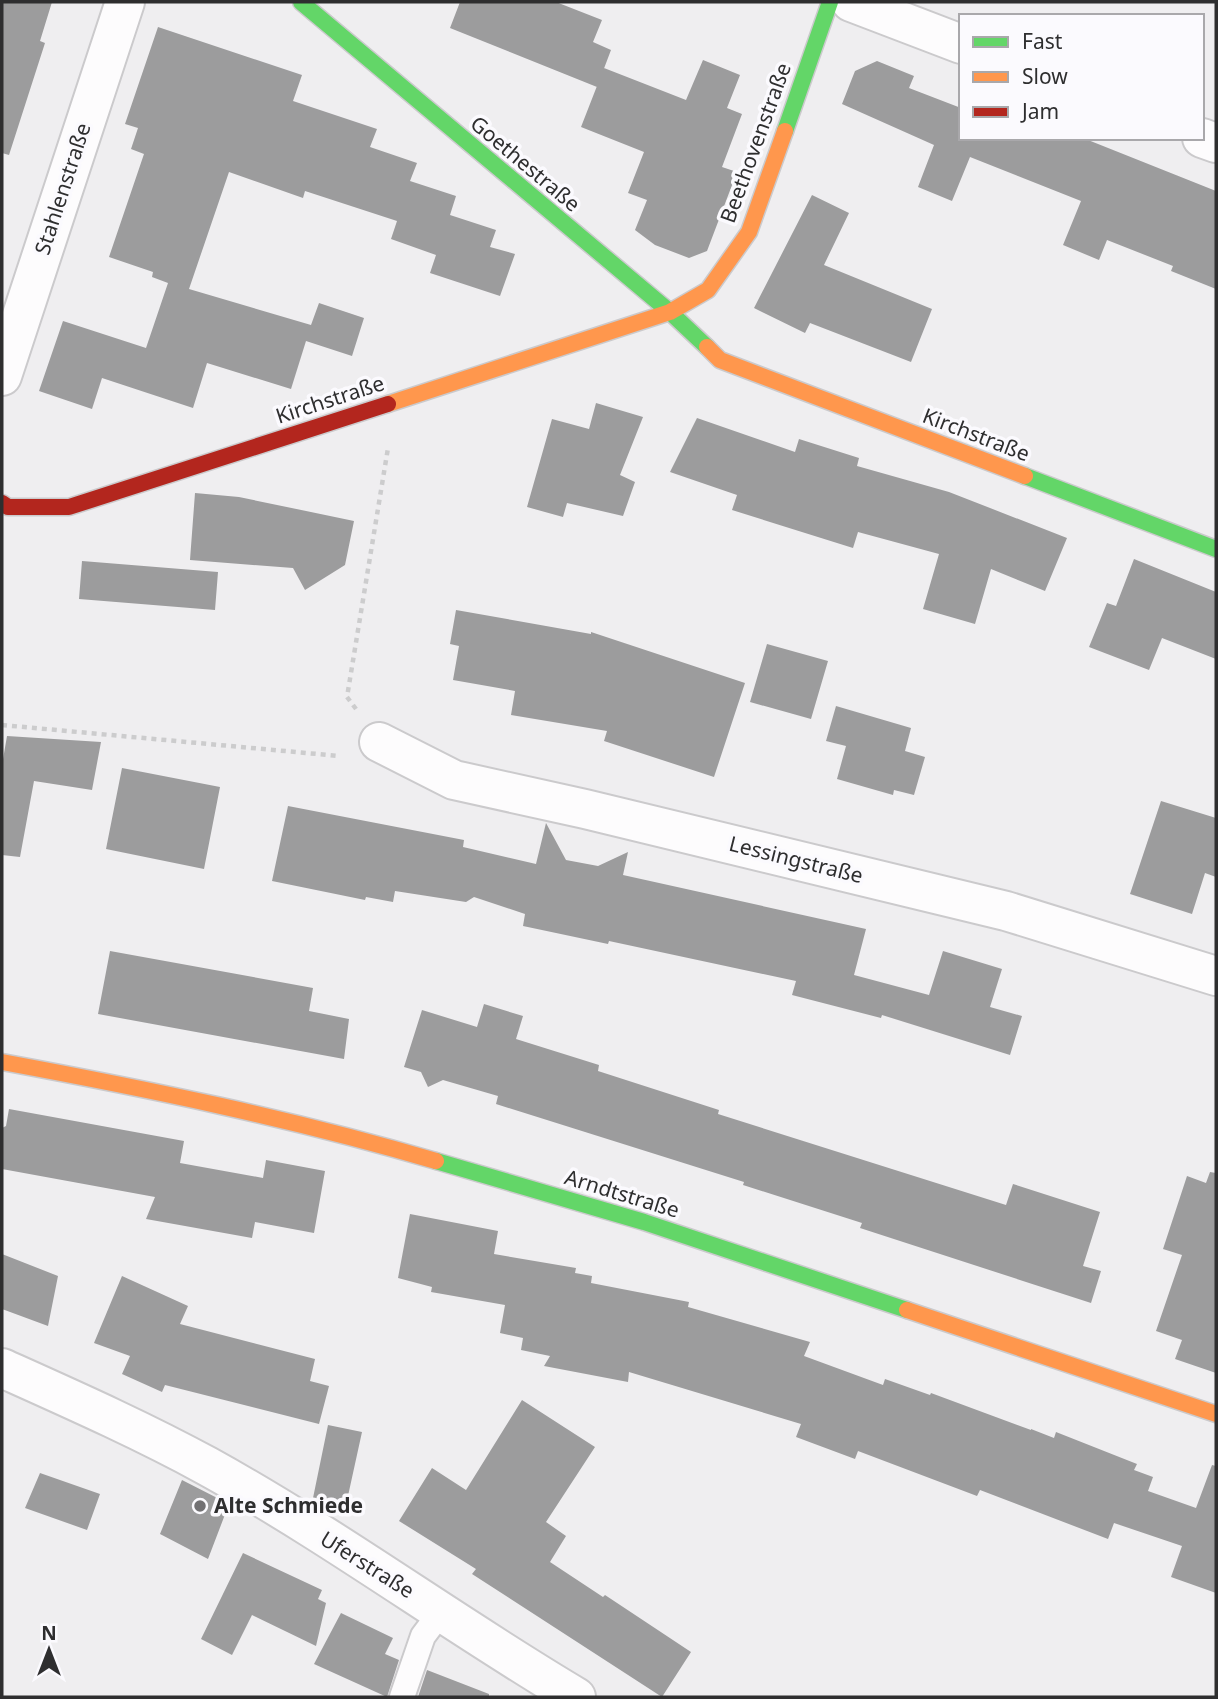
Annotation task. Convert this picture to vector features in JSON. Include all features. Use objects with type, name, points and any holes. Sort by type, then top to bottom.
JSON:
[{"type":"street","name":"Stahlenstraße","points":[[2,376],[125,2]]},
{"type":"street","name":"Goethestraße","points":[[301,2],[670,312],[720,360]]},
{"type":"street","name":"Beethovenstraße","points":[[670,312],[708,290],[749,232],[830,2]]},
{"type":"street","points":[[851,2],[959,43]]},
{"type":"street","name":"Kirchstraße","points":[[2,503],[8,507],[69,507],[670,312]]},
{"type":"street","name":"Kirchstraße","points":[[720,360],[1216,549]]},
{"type":"street","name":"Lessingstraße","points":[[379,742],[454,780],[1006,911],[1216,976]]},
{"type":"street","name":"Arndtstraße","points":[[2,1062],[120,1084],[372,1142],[644,1222],[1216,1414]]},
{"type":"street","name":"Uferstraße","points":[[2,1368],[122,1422],[208,1466],[576,1697]]},
{"type":"lane","points":[[402,1697],[423,1636],[441,1612]]},
{"type":"path","points":[[2,725],[337,757],[379,742],[347,697],[395,401]]},
{"type":"building","points":[[2,2],[52,2],[40,41],[45,43],[9,155],[2,153]]},
{"type":"building","points":[[460,2],[556,2],[602,20],[593,42],[611,50],[597,87],[450,28]]},
{"type":"building","points":[[158,27],[302,75],[293,101],[377,129],[370,147],[417,163],[410,181],[456,196],[450,215],[496,230],[490,247],[515,254],[500,296],[430,273],[436,255],[391,239],[397,221],[305,191],[303,198],[229,172],[189,289],[311,325],[319,303],[364,318],[352,356],[306,341],[291,389],[207,363],[193,408],[102,378],[92,409],[39,391],[63,321],[146,348],[168,283],[152,277],[153,272],[109,257],[144,154],[131,149],[138,128],[125,124]]},
{"type":"building","points":[[703,60],[740,75],[727,108],[742,114],[722,167],[737,172],[707,251],[689,258],[655,245],[635,230],[647,200],[628,193],[644,152],[581,127],[604,68],[686,100]]},
{"type":"building","points":[[877,61],[914,76],[909,88],[959,107],[959,140],[1088,140],[1216,191],[1216,289],[1171,271],[1173,266],[1107,240],[1099,260],[1063,245],[1081,201],[970,157],[952,201],[918,187],[934,145],[842,104],[855,71]]},
{"type":"building","points":[[812,195],[849,213],[824,265],[932,309],[911,362],[810,323],[805,333],[754,308]]},
{"type":"building","points":[[596,403],[643,417],[620,475],[635,482],[623,516],[567,503],[563,517],[527,507],[552,419],[589,429]]},
{"type":"building","points":[[697,418],[795,452],[799,439],[859,458],[857,466],[949,492],[1067,538],[1045,591],[991,569],[975,624],[923,609],[939,554],[858,532],[853,548],[732,510],[737,495],[670,472]]},
{"type":"building","points":[[195,493],[239,497],[354,521],[345,565],[305,590],[293,568],[190,560]]},
{"type":"building","points":[[1134,559],[1216,592],[1216,659],[1162,638],[1149,670],[1089,647],[1107,603],[1116,606]]},
{"type":"building","points":[[82,561],[218,572],[215,610],[79,599]]},
{"type":"building","points":[[456,610],[591,632],[745,683],[714,777],[604,741],[607,731],[511,715],[515,691],[453,680],[459,646],[450,644]]},
{"type":"building","points":[[767,644],[828,661],[811,719],[750,702]]},
{"type":"building","points":[[836,706],[911,728],[905,751],[925,757],[914,795],[894,790],[893,795],[837,779],[846,746],[826,741]]},
{"type":"building","points":[[7,736],[101,742],[92,790],[34,781],[20,857],[2,855],[2,765]]},
{"type":"building","points":[[122,768],[220,787],[204,869],[106,849]]},
{"type":"building","points":[[1161,801],[1216,818],[1216,877],[1205,873],[1192,914],[1130,894]]},
{"type":"building","points":[[288,806],[464,840],[463,847],[536,864],[546,823],[566,860],[598,866],[628,852],[623,875],[866,929],[854,975],[929,995],[943,951],[1002,969],[990,1007],[1022,1016],[1010,1055],[882,1015],[881,1018],[792,995],[796,981],[609,941],[608,944],[523,926],[525,914],[474,897],[466,902],[395,891],[393,902],[366,897],[365,900],[272,881]]},
{"type":"building","points":[[110,951],[313,988],[309,1011],[349,1019],[344,1059],[98,1014]]},
{"type":"building","points":[[484,1004],[523,1016],[516,1039],[599,1065],[598,1071],[719,1110],[718,1114],[1006,1205],[1013,1184],[1100,1212],[1083,1266],[1101,1271],[1091,1303],[860,1228],[862,1223],[743,1185],[744,1182],[496,1104],[498,1096],[443,1080],[428,1087],[421,1072],[404,1067],[422,1010],[477,1027]]},
{"type":"building","points":[[9,1109],[184,1141],[180,1163],[263,1178],[266,1160],[325,1171],[314,1233],[255,1222],[252,1238],[146,1219],[155,1197],[2,1169],[2,1128],[6,1126]]},
{"type":"building","points":[[1210,1172],[1216,1173],[1216,1373],[1175,1359],[1182,1340],[1156,1331],[1182,1255],[1163,1249],[1187,1176],[1206,1183]]},
{"type":"building","points":[[410,1214],[498,1231],[494,1254],[576,1268],[575,1273],[592,1276],[591,1283],[689,1302],[688,1307],[810,1342],[804,1356],[883,1385],[885,1379],[930,1395],[931,1393],[1054,1438],[1056,1432],[1137,1464],[1134,1470],[1153,1477],[1148,1491],[1196,1508],[1212,1465],[1216,1466],[1216,1593],[1171,1577],[1182,1546],[1114,1523],[1108,1539],[980,1490],[977,1496],[858,1451],[855,1459],[796,1437],[801,1424],[629,1372],[628,1382],[544,1366],[550,1356],[521,1350],[523,1338],[500,1333],[505,1305],[431,1292],[432,1287],[398,1278]]},
{"type":"building","points":[[2,1254],[58,1276],[48,1326],[2,1309]]},
{"type":"building","points":[[122,1276],[188,1306],[180,1324],[315,1359],[310,1381],[329,1386],[319,1424],[165,1385],[162,1392],[122,1374],[130,1356],[94,1343]]},
{"type":"building","points":[[522,1400],[595,1447],[546,1522],[566,1536],[550,1562],[691,1652],[662,1697],[472,1574],[476,1569],[399,1521],[432,1468],[466,1490]]},
{"type":"building","points":[[328,1425],[362,1432],[346,1505],[313,1498]]},
{"type":"building","points":[[40,1473],[100,1494],[87,1530],[25,1508]]},
{"type":"building","points":[[182,1480],[229,1504],[208,1559],[160,1534]]},
{"type":"building","points":[[243,1553],[322,1590],[318,1599],[326,1603],[316,1646],[252,1615],[232,1655],[201,1639]]},
{"type":"building","points":[[341,1613],[393,1638],[385,1654],[399,1660],[387,1697],[314,1664]]},
{"type":"building","points":[[427,1670],[489,1694],[489,1697],[418,1697]]},
{"type":"traffic: fast","points":[[301,2],[670,312],[707,347]]},
{"type":"traffic: fast","points":[[785,131],[830,2]]},
{"type":"traffic: fast","points":[[1025,476],[1216,549]]},
{"type":"traffic: fast","points":[[436,1161],[644,1222],[907,1310]]},
{"type":"traffic: slow","points":[[388,404],[670,312],[708,290],[749,232],[785,131]]},
{"type":"traffic: slow","points":[[707,347],[720,360],[1025,476]]},
{"type":"traffic: slow","points":[[2,1062],[220,1106],[436,1161]]},
{"type":"traffic: slow","points":[[907,1310],[1216,1414]]},
{"type":"traffic: jam","points":[[2,503],[8,507],[69,507],[388,404]]},
{"type":"place","name":"Alte Schmiede","points":[[200,1506]]}]
